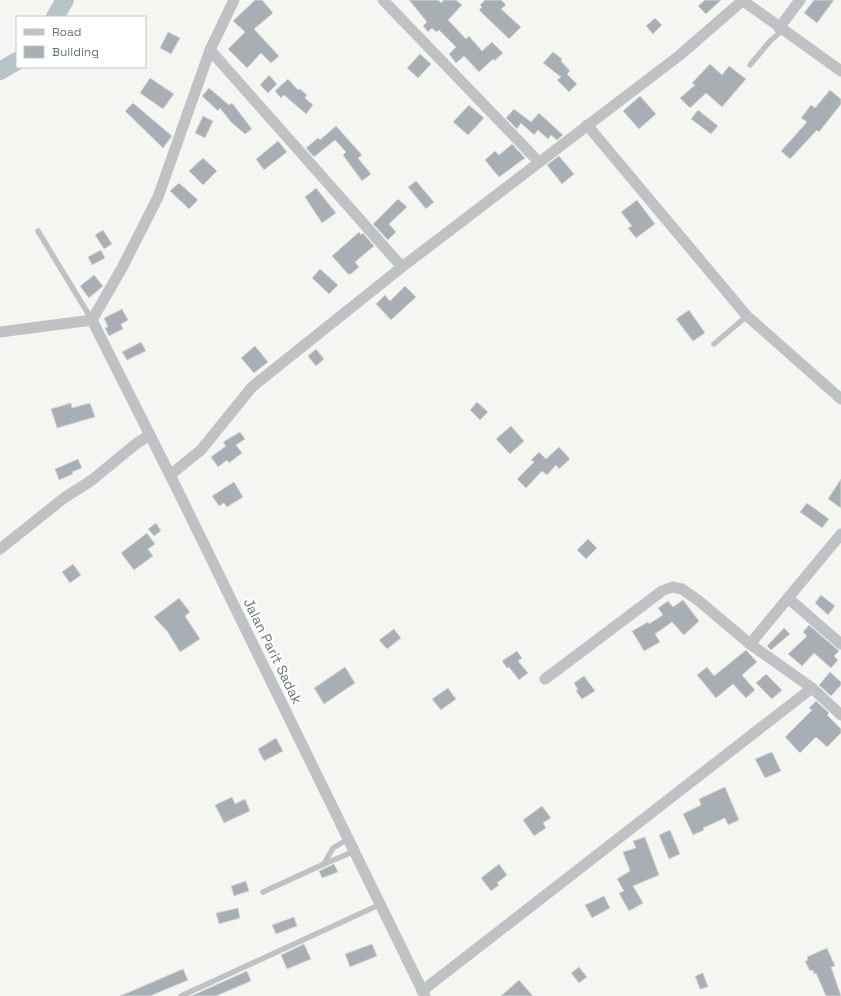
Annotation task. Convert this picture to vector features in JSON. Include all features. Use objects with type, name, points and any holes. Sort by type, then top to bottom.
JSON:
[{"type":"street","points":[[0,332],[92,320],[122,268],[158,196],[210,50],[234,0]]},
{"type":"street","points":[[383,0],[539,162]]},
{"type":"street","points":[[170,474],[201,450],[252,387],[402,267],[680,54],[742,0],[841,71]]},
{"type":"street","points":[[781,29],[800,0]]},
{"type":"street","points":[[210,50],[402,267]]},
{"type":"street","points":[[587,125],[747,316],[841,399]]},
{"type":"street","name":"Jalan Parit Sadak","points":[[92,320],[143,438],[170,474],[381,904],[423,993]]},
{"type":"street","points":[[0,549],[59,502],[92,480],[143,438]]},
{"type":"street","points":[[750,644],[841,534]]},
{"type":"street","points":[[545,679],[662,591],[672,588],[682,589],[699,601],[750,644],[812,688],[841,715]]},
{"type":"street","points":[[788,598],[841,644]]},
{"type":"street","points":[[423,993],[812,688]]},
{"type":"lane","points":[[750,65],[781,29]]},
{"type":"lane","points":[[38,231],[92,320]]},
{"type":"lane","points":[[714,344],[747,316]]},
{"type":"lane","points":[[324,864],[333,848],[348,839]]},
{"type":"lane","points":[[263,892],[354,851]]},
{"type":"lane","points":[[181,996],[381,904]]},
{"type":"building","points":[[255,0],[262,0],[273,13],[254,29],[279,56],[271,63],[261,53],[247,68],[228,49],[245,32],[233,21]]},
{"type":"building","points":[[409,0],[438,0],[441,3],[444,0],[456,0],[462,5],[448,20],[466,39],[469,36],[482,51],[492,42],[503,53],[494,61],[493,59],[479,72],[464,56],[456,63],[449,54],[456,47],[439,30],[436,32],[432,28],[428,32],[423,26],[427,22]]},
{"type":"building","points":[[485,0],[501,0],[506,5],[501,9],[521,27],[509,39],[479,10],[482,7],[480,5]]},
{"type":"building","points":[[705,0],[721,0],[706,14],[698,6]]},
{"type":"building","points":[[814,0],[834,0],[817,23],[804,13]]},
{"type":"building","points":[[655,18],[662,25],[653,34],[646,26]]},
{"type":"building","points":[[168,32],[180,38],[171,54],[160,48]]},
{"type":"building","points":[[553,52],[562,59],[561,61],[570,71],[567,74],[577,84],[569,92],[557,80],[561,77],[543,63]]},
{"type":"building","points":[[420,54],[431,64],[418,78],[407,68]]},
{"type":"building","points":[[710,64],[722,75],[729,66],[746,79],[722,107],[706,93],[690,108],[680,98],[695,85],[692,83]]},
{"type":"building","points":[[269,75],[277,84],[268,93],[260,85]]},
{"type":"building","points":[[150,78],[174,94],[163,109],[140,93]]},
{"type":"building","points":[[288,79],[298,90],[300,89],[307,95],[305,98],[313,105],[306,114],[284,95],[281,98],[275,91]]},
{"type":"building","points":[[209,88],[229,105],[232,103],[252,129],[245,134],[231,122],[220,108],[218,111],[202,96]]},
{"type":"building","points":[[830,90],[841,99],[841,104],[819,132],[817,130],[790,159],[781,151],[807,122],[801,118],[811,105],[815,108]]},
{"type":"building","points":[[640,96],[656,114],[639,129],[623,111]]},
{"type":"building","points":[[133,103],[172,136],[163,148],[125,111]]},
{"type":"building","points":[[469,105],[484,118],[468,135],[453,122]]},
{"type":"building","points":[[514,109],[531,122],[539,113],[563,135],[557,140],[551,135],[548,139],[538,130],[534,135],[521,123],[517,129],[506,118]]},
{"type":"building","points":[[698,110],[718,126],[711,134],[691,119]]},
{"type":"building","points":[[203,116],[213,121],[205,138],[195,133]]},
{"type":"building","points":[[336,126],[362,155],[358,158],[371,174],[362,181],[343,155],[346,152],[335,140],[314,157],[306,148],[318,138],[320,140]]},
{"type":"building","points":[[278,141],[287,152],[264,170],[256,159]]},
{"type":"building","points":[[512,144],[525,158],[499,177],[485,160],[495,151],[499,155]]},
{"type":"building","points":[[559,156],[574,174],[562,184],[547,165]]},
{"type":"building","points":[[203,158],[217,171],[203,185],[189,171]]},
{"type":"building","points":[[416,181],[434,202],[426,209],[408,187]]},
{"type":"building","points":[[179,183],[198,200],[189,209],[170,191]]},
{"type":"building","points":[[316,188],[336,213],[322,223],[305,197]]},
{"type":"building","points":[[398,199],[407,207],[389,224],[396,232],[388,240],[373,224]]},
{"type":"building","points":[[637,200],[655,224],[636,238],[628,228],[632,226],[621,212]]},
{"type":"building","points":[[103,230],[112,244],[104,249],[95,235]]},
{"type":"building","points":[[359,232],[361,235],[363,233],[374,246],[355,262],[359,267],[351,274],[348,274],[332,256]]},
{"type":"building","points":[[101,250],[105,258],[92,265],[88,257]]},
{"type":"building","points":[[320,269],[338,285],[329,294],[312,278]]},
{"type":"building","points":[[94,275],[103,286],[89,298],[80,286]]},
{"type":"building","points":[[405,286],[416,297],[391,320],[376,304],[385,295],[390,301]]},
{"type":"building","points":[[122,309],[128,320],[121,324],[123,329],[109,336],[105,328],[108,327],[104,318]]},
{"type":"building","points":[[689,310],[705,333],[693,341],[676,319]]},
{"type":"building","points":[[141,342],[146,351],[127,360],[122,352]]},
{"type":"building","points":[[255,346],[268,362],[254,373],[241,358]]},
{"type":"building","points":[[316,349],[324,359],[316,366],[308,356]]},
{"type":"building","points":[[477,402],[488,412],[480,420],[470,410]]},
{"type":"building","points":[[71,403],[72,408],[90,403],[95,417],[57,428],[51,409]]},
{"type":"building","points":[[511,426],[524,441],[510,454],[496,439]]},
{"type":"building","points":[[240,432],[245,439],[236,445],[242,453],[229,463],[227,460],[218,467],[211,457],[226,446],[223,442]]},
{"type":"building","points":[[559,447],[570,459],[559,469],[556,465],[547,475],[542,471],[526,488],[517,479],[534,462],[531,460],[539,452],[546,459]]},
{"type":"building","points":[[78,459],[82,468],[59,480],[55,469]]},
{"type":"building","points":[[841,479],[841,508],[828,499]]},
{"type":"building","points":[[234,482],[243,497],[227,507],[224,503],[219,506],[212,496]]},
{"type":"building","points":[[807,503],[829,519],[822,528],[800,512]]},
{"type":"building","points":[[156,523],[161,531],[154,536],[148,529]]},
{"type":"building","points":[[147,533],[155,544],[148,549],[153,556],[134,570],[121,553]]},
{"type":"building","points":[[588,539],[597,548],[586,559],[577,550]]},
{"type":"building","points":[[73,564],[81,575],[70,583],[62,572]]},
{"type":"building","points":[[821,595],[835,606],[828,615],[815,603]]},
{"type":"building","points":[[179,598],[190,612],[185,616],[200,639],[180,652],[167,631],[154,617]]},
{"type":"building","points":[[683,600],[699,621],[684,635],[672,622],[655,634],[660,642],[644,651],[632,631],[648,622],[649,624],[663,615],[658,608],[668,601],[673,607]]},
{"type":"building","points":[[809,625],[839,651],[834,656],[838,660],[831,668],[814,653],[802,666],[788,654],[807,636],[803,632]]},
{"type":"building","points":[[784,628],[790,634],[771,650],[767,646]]},
{"type":"building","points":[[394,629],[401,638],[387,649],[379,640]]},
{"type":"building","points":[[746,650],[757,662],[742,675],[755,690],[746,698],[733,684],[716,698],[697,675],[707,667],[714,676]]},
{"type":"building","points":[[517,651],[522,658],[518,661],[528,673],[519,680],[509,667],[507,668],[502,661]]},
{"type":"building","points":[[345,667],[355,683],[324,704],[314,688]]},
{"type":"building","points":[[830,672],[841,682],[841,685],[831,696],[819,685]]},
{"type":"building","points":[[766,674],[782,690],[772,699],[756,683]]},
{"type":"building","points":[[584,676],[595,691],[582,699],[576,691],[578,690],[574,683]]},
{"type":"building","points":[[448,688],[456,699],[441,710],[432,699]]},
{"type":"building","points":[[816,701],[829,713],[827,715],[841,729],[841,733],[827,747],[816,737],[800,753],[785,737],[812,710],[809,708]]},
{"type":"building","points":[[276,738],[283,751],[264,761],[258,749]]},
{"type":"building","points":[[772,752],[781,771],[765,778],[755,759]]},
{"type":"building","points":[[725,787],[739,820],[728,825],[725,818],[703,828],[704,830],[693,835],[683,814],[701,805],[699,799]]},
{"type":"building","points":[[232,797],[235,804],[245,799],[250,811],[224,823],[215,805]]},
{"type":"building","points":[[542,806],[551,818],[543,823],[546,828],[534,836],[523,820]]},
{"type":"building","points":[[670,830],[680,854],[669,859],[659,835]]},
{"type":"building","points":[[645,837],[659,875],[633,886],[643,903],[629,911],[619,893],[624,891],[617,879],[630,871],[623,852],[636,848],[633,841]]},
{"type":"building","points":[[334,864],[338,872],[322,878],[319,871]]},
{"type":"building","points":[[499,864],[507,875],[497,883],[499,885],[491,891],[481,878]]},
{"type":"building","points":[[246,881],[249,891],[234,896],[231,886]]},
{"type":"building","points":[[604,896],[610,908],[592,918],[585,905]]},
{"type":"building","points":[[238,908],[240,918],[219,924],[216,913]]},
{"type":"building","points":[[294,917],[297,926],[276,934],[272,925]]},
{"type":"building","points":[[304,944],[311,959],[287,969],[281,955]]},
{"type":"building","points":[[372,944],[377,956],[350,967],[345,954]]},
{"type":"building","points":[[827,948],[835,966],[831,967],[841,996],[826,996],[816,973],[814,974],[813,970],[810,971],[805,961],[808,960],[807,957]]},
{"type":"building","points":[[579,967],[587,977],[579,983],[571,973]]},
{"type":"building","points":[[183,969],[188,980],[150,996],[120,996]]},
{"type":"building","points":[[247,971],[251,981],[216,996],[191,996]]},
{"type":"building","points":[[703,973],[708,987],[700,989],[695,976]]},
{"type":"building","points":[[519,980],[533,996],[501,996]]},
{"type":"waterway","points":[[56,16],[65,0]]},
{"type":"waterway","points":[[0,71],[16,62]]}]
